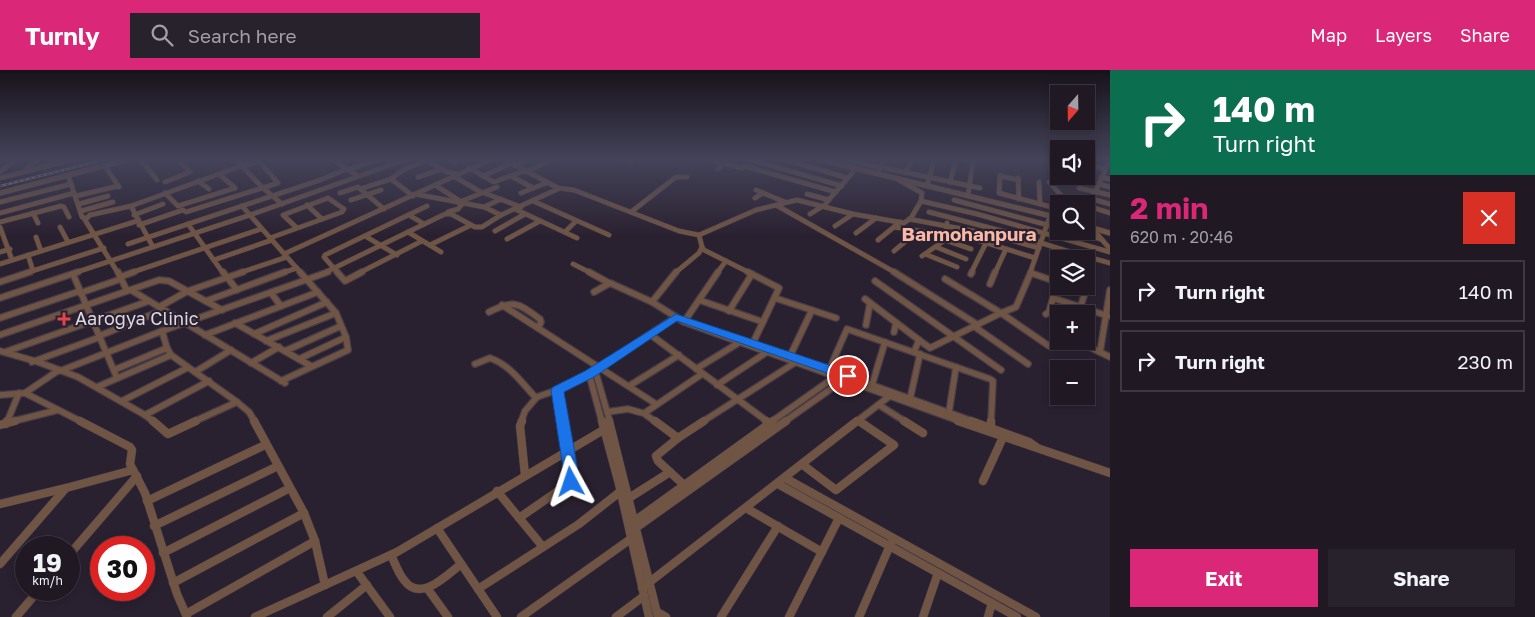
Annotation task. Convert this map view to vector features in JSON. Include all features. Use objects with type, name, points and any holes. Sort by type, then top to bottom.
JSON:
[{"type":"street","points":[[0,193],[32,185]]},
{"type":"street","points":[[0,202],[70,185]]},
{"type":"street","points":[[72,185],[82,217],[85,218],[129,291],[149,301],[283,382],[310,366],[348,350],[346,337],[336,313],[242,206]]},
{"type":"street","points":[[0,212],[119,187],[117,185]]},
{"type":"street","points":[[85,218],[131,206],[188,185]]},
{"type":"street","points":[[203,185],[209,189]]},
{"type":"street","points":[[165,193],[178,206],[235,188],[231,185]]},
{"type":"street","points":[[260,185],[282,204]]},
{"type":"street","points":[[0,264],[95,234],[183,210],[186,212],[270,185]]},
{"type":"street","points":[[128,244],[307,185]]},
{"type":"street","points":[[0,298],[250,215],[335,185]]},
{"type":"street","points":[[340,193],[374,185]]},
{"type":"street","points":[[399,185],[414,195],[463,202],[484,207],[501,215]]},
{"type":"street","points":[[32,362],[100,336],[161,309],[188,291],[286,256],[435,185],[463,202]]},
{"type":"street","points":[[470,185],[479,191],[521,207]]},
{"type":"street","points":[[527,185],[533,188]]},
{"type":"street","points":[[521,193],[542,185]]},
{"type":"street","points":[[550,185],[574,190],[679,231],[699,235],[756,210],[797,200],[853,214],[905,222],[921,201],[922,193],[907,185]]},
{"type":"street","points":[[631,212],[666,185]]},
{"type":"street","points":[[808,185],[836,192]]},
{"type":"street","points":[[810,214],[824,206],[842,186],[837,185]]},
{"type":"street","points":[[866,325],[868,301],[930,348],[1016,307],[1030,273],[1050,216],[997,201],[920,185]]},
{"type":"street","points":[[962,185],[980,188]]},
{"type":"street","points":[[997,201],[999,185]]},
{"type":"street","points":[[1018,185],[1019,198]]},
{"type":"street","points":[[1039,185],[1040,204]]},
{"type":"street","points":[[1051,185],[1061,195]]},
{"type":"street","points":[[1094,195],[1098,185]]},
{"type":"street","points":[[968,195],[969,186]]},
{"type":"street","points":[[3,424],[22,393],[59,370],[334,269],[458,209],[463,202],[497,187]]},
{"type":"street","points":[[446,214],[471,225],[482,227],[501,215],[560,188]]},
{"type":"street","points":[[1080,188],[1110,195]]},
{"type":"street","points":[[360,189],[384,209]]},
{"type":"street","points":[[351,200],[381,190]]},
{"type":"street","points":[[756,190],[785,202]]},
{"type":"street","points":[[955,192],[946,237],[924,255],[957,267]]},
{"type":"street","points":[[755,198],[763,193]]},
{"type":"street","points":[[998,193],[1050,207]]},
{"type":"street","points":[[807,194],[829,200]]},
{"type":"street","points":[[79,204],[108,196]]},
{"type":"street","points":[[214,260],[342,212],[344,209],[329,198],[283,215],[297,228]]},
{"type":"street","points":[[484,207],[501,199]]},
{"type":"street","points":[[954,200],[1050,225]]},
{"type":"street","points":[[1095,200],[1110,204]]},
{"type":"street","points":[[533,201],[609,235]]},
{"type":"street","points":[[921,201],[1110,250]]},
{"type":"street","points":[[81,211],[113,202]]},
{"type":"street","points":[[134,215],[163,204]]},
{"type":"street","points":[[776,205],[875,260],[977,326],[1028,364]]},
{"type":"street","points":[[0,222],[61,206],[64,207],[70,218]]},
{"type":"street","points":[[131,206],[138,223],[153,247]]},
{"type":"street","points":[[307,206],[322,219]]},
{"type":"street","points":[[422,241],[345,281],[324,257],[427,206]]},
{"type":"street","points":[[515,209],[577,238]]},
{"type":"street","points":[[1095,210],[1110,213]]},
{"type":"street","points":[[928,212],[1040,246]]},
{"type":"street","points":[[34,213],[38,223]]},
{"type":"street","points":[[495,231],[525,214]]},
{"type":"street","points":[[835,226],[853,214]]},
{"type":"street","points":[[409,215],[424,224]]},
{"type":"street","points":[[856,233],[876,218]]},
{"type":"street","points":[[909,219],[1062,250]]},
{"type":"street","points":[[507,239],[540,221]]},
{"type":"street","points":[[565,232],[576,221]]},
{"type":"street","points":[[878,240],[900,222]]},
{"type":"street","points":[[188,224],[226,278],[237,290]]},
{"type":"street","points":[[430,245],[471,225]]},
{"type":"street","points":[[0,227],[10,249],[12,260]]},
{"type":"street","points":[[60,227],[68,242]]},
{"type":"street","points":[[894,227],[986,243],[1035,258]]},
{"type":"street","points":[[0,318],[262,228]]},
{"type":"street","points":[[1095,229],[1110,233]]},
{"type":"street","points":[[894,251],[918,231]]},
{"type":"street","points":[[408,232],[441,252]]},
{"type":"street","points":[[1095,233],[1110,250]]},
{"type":"street","points":[[652,302],[672,276],[699,253],[702,247],[699,235]]},
{"type":"street","points":[[365,236],[397,255]]},
{"type":"street","points":[[36,237],[41,250]]},
{"type":"street","points":[[946,237],[971,249]]},
{"type":"street","points":[[1095,237],[1101,239]]},
{"type":"street","points":[[971,274],[986,243]]},
{"type":"street","points":[[702,247],[777,286],[778,292],[753,343]]},
{"type":"street","points":[[936,247],[966,259]]},
{"type":"street","points":[[0,282],[104,248]]},
{"type":"street","points":[[0,252],[10,249]]},
{"type":"street","points":[[990,284],[1006,249]]},
{"type":"street","points":[[28,255],[33,271]]},
{"type":"street","points":[[1095,259],[1110,263]]},
{"type":"street","points":[[525,476],[520,426],[525,411],[536,398],[557,390],[595,370],[680,318],[699,300],[726,261]]},
{"type":"street","points":[[573,264],[609,283],[652,302],[680,318],[829,370],[837,375]]},
{"type":"street","points":[[206,301],[297,268]]},
{"type":"street","points":[[1030,273],[1050,280]]},
{"type":"street","points":[[73,274],[117,378]]},
{"type":"street","points":[[729,311],[752,274]]},
{"type":"street","points":[[946,279],[1001,313],[1048,346]]},
{"type":"street","points":[[0,335],[164,280],[222,310]]},
{"type":"street","points":[[875,281],[1001,370]]},
{"type":"street","points":[[594,292],[609,283]]},
{"type":"street","points":[[1100,352],[1108,316],[1110,290]]},
{"type":"street","points":[[205,335],[318,292]]},
{"type":"street","points":[[270,293],[281,306]]},
{"type":"street","points":[[1046,314],[1049,312],[1054,295]]},
{"type":"street","points":[[775,298],[836,318]]},
{"type":"street","points":[[1053,298],[1075,305]]},
{"type":"street","points":[[699,300],[763,322]]},
{"type":"street","points":[[3,351],[149,301]]},
{"type":"street","points":[[254,334],[327,302]]},
{"type":"street","points":[[489,312],[510,302],[518,304],[540,319],[541,322],[538,328]]},
{"type":"street","points":[[502,305],[538,328],[595,370],[629,386],[656,404]]},
{"type":"street","points":[[790,356],[812,310]]},
{"type":"street","points":[[1095,312],[1108,316]]},
{"type":"street","points":[[266,341],[336,313]]},
{"type":"street","points":[[680,318],[684,322],[767,352],[892,394],[1004,435]]},
{"type":"street","points":[[235,323],[310,366]]},
{"type":"street","points":[[894,332],[896,323]]},
{"type":"street","points":[[286,351],[341,326]]},
{"type":"street","points":[[829,370],[847,329],[917,353],[993,381],[991,428]]},
{"type":"street","points":[[162,331],[169,352],[187,368],[209,381],[249,412],[304,513],[315,542],[326,585]]},
{"type":"street","points":[[651,335],[770,424]]},
{"type":"street","points":[[299,359],[346,337]]},
{"type":"street","points":[[910,398],[919,340]]},
{"type":"street","points":[[696,369],[740,342]]},
{"type":"street","points":[[872,385],[885,342]]},
{"type":"street","points":[[251,363],[279,347]]},
{"type":"street","points":[[195,372],[230,350]]},
{"type":"street","points":[[1095,350],[1110,357]]},
{"type":"street","points":[[3,351],[82,378],[145,415],[168,434],[237,402]]},
{"type":"street","points":[[114,370],[169,352]]},
{"type":"street","points":[[97,387],[169,352]]},
{"type":"street","points":[[717,385],[767,352]]},
{"type":"street","points":[[629,386],[679,355]]},
{"type":"street","points":[[475,364],[490,358],[496,359],[517,377],[536,398]]},
{"type":"street","points":[[684,485],[658,461],[656,456],[678,438],[796,362]]},
{"type":"street","points":[[949,412],[956,367]]},
{"type":"street","points":[[122,401],[187,368]]},
{"type":"street","points":[[595,370],[629,498],[632,529],[649,617]]},
{"type":"street","points":[[595,370],[605,429],[621,491],[650,583],[657,614],[666,617]]},
{"type":"street","points":[[646,414],[656,404],[702,374]]},
{"type":"street","points":[[521,617],[684,485],[837,375]]},
{"type":"street","points":[[846,378],[872,385],[892,394],[910,398],[949,412],[991,428],[1027,446],[1036,447],[1110,473]]},
{"type":"street","points":[[632,529],[846,378]]},
{"type":"street","points":[[145,415],[209,381]]},
{"type":"street","points":[[519,518],[571,482],[572,476],[557,390]]},
{"type":"street","points":[[0,395],[22,393],[130,447],[132,450],[130,464],[147,501],[173,583],[186,615],[315,542]]},
{"type":"street","points":[[616,617],[650,583],[892,394]]},
{"type":"street","points":[[879,405],[923,434]]},
{"type":"street","points":[[607,412],[628,409],[646,414],[678,438]]},
{"type":"street","points":[[3,424],[58,410]]},
{"type":"street","points":[[803,465],[836,490],[894,445],[859,421]]},
{"type":"street","points":[[255,617],[391,555],[605,429]]},
{"type":"street","points":[[983,481],[1004,435]]},
{"type":"street","points":[[147,501],[265,444]]},
{"type":"street","points":[[154,526],[278,466]]},
{"type":"street","points":[[629,498],[670,472]]},
{"type":"street","points":[[0,504],[135,473]]},
{"type":"street","points":[[80,541],[135,473]]},
{"type":"street","points":[[785,478],[938,573],[1016,617]]},
{"type":"street","points":[[778,484],[839,518],[1036,617]]},
{"type":"street","points":[[0,564],[66,488]]},
{"type":"street","points":[[163,553],[290,488]]},
{"type":"street","points":[[498,491],[543,547]]},
{"type":"street","points":[[478,589],[579,524],[621,491]]},
{"type":"street","points":[[746,508],[822,552]]},
{"type":"street","points":[[173,583],[304,513]]},
{"type":"street","points":[[789,617],[839,518]]},
{"type":"street","points":[[721,617],[778,526]]},
{"type":"street","points":[[437,528],[497,617]]},
{"type":"street","points":[[859,617],[891,543]]},
{"type":"street","points":[[391,555],[404,581],[413,589],[420,590],[427,588],[460,564]]},
{"type":"street","points":[[357,572],[390,617]]},
{"type":"street","points":[[923,617],[938,573]]},
{"type":"street","points":[[327,617],[367,585]]},
{"type":"street","points":[[427,588],[448,617]]},
{"type":"street","points":[[16,617],[30,601]]},
{"type":"street","points":[[988,617],[992,603]]},
{"type":"railway","points":[[0,186],[6,185]]},
{"type":"place","name":"Aarogya Clinic","points":[[64,319]]},
{"type":"district","name":"Barmohanpura","points":[[969,234]]},
{"type":"route","points":[[571,482],[572,476],[557,390],[589,374],[676,317],[848,376]]}]
